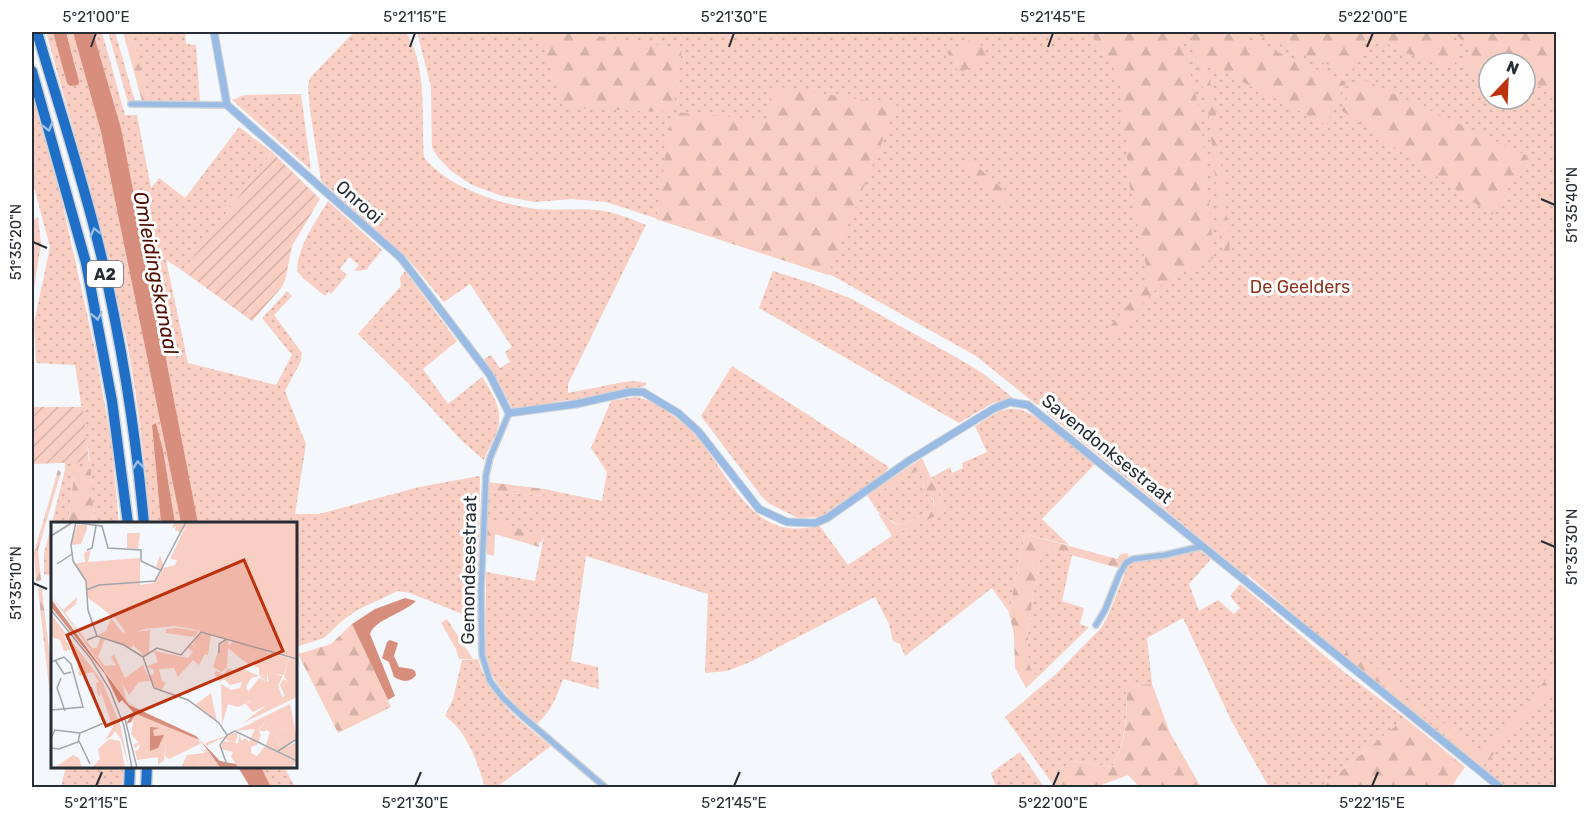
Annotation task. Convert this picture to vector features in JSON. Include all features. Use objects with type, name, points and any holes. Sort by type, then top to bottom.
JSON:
[{"type":"highway","name":"A2","points":[[37,32],[75,154],[102,260],[130,406],[144,522]]},
{"type":"highway","name":"A2","points":[[32,71],[86,263],[112,400],[128,522]]},
{"type":"highway","points":[[129,788],[130,768]]},
{"type":"highway","points":[[146,788],[147,768]]},
{"type":"street","points":[[131,104],[227,105],[214,32]]},
{"type":"street","name":"Onrooi","points":[[227,105],[401,258],[490,375],[509,413]]},
{"type":"street","name":"Savendonksestraat","points":[[509,413],[576,404],[630,392],[643,392],[678,413],[698,431],[759,509],[787,522],[804,524],[815,523],[827,518],[910,460],[993,409],[1010,402],[1021,403],[1035,410],[1501,788]]},
{"type":"street","name":"Gemondesestraat","points":[[509,413],[490,458],[486,475],[481,591],[482,655],[490,681],[503,698],[606,788]]},
{"type":"street","points":[[1096,625],[1126,563],[1133,559],[1165,555],[1203,546]]},
{"type":"green space","points":[[46,32],[53,32],[61,60],[77,71],[66,32],[73,32],[101,132],[181,522],[175,522],[163,450],[156,423],[152,425],[161,522],[150,522],[141,436],[128,348],[79,149]]},
{"type":"green space","points":[[93,32],[102,32],[125,115],[137,115],[151,188],[159,178],[185,198],[239,127],[272,152],[183,271],[166,260],[188,363],[276,385],[292,355],[262,318],[287,291],[292,296],[274,315],[302,353],[301,361],[285,391],[306,444],[295,514],[319,514],[419,487],[480,476],[477,620],[410,593],[398,591],[357,610],[324,638],[297,647],[297,522],[198,522],[121,128]]},
{"type":"green space","points":[[108,32],[115,32],[136,105],[129,106]]},
{"type":"green space","points":[[123,32],[131,32],[150,105],[143,105]]},
{"type":"green space","points":[[131,32],[185,32],[186,44],[196,45],[200,102],[150,105]]},
{"type":"green space","points":[[354,32],[406,32],[418,61],[421,77],[424,157],[445,177],[475,192],[522,207],[603,211],[646,225],[568,384],[568,393],[635,381],[647,383],[645,386],[572,402],[568,400],[513,410],[484,359],[491,355],[500,368],[510,362],[505,352],[512,347],[470,284],[444,302],[408,259],[321,181],[308,86],[310,78]]},
{"type":"green space","name":"De Geelders","points":[[417,32],[1556,32],[1556,787],[1507,787],[1330,646],[1248,575],[1246,576],[1047,413],[1047,410],[1037,405],[976,356],[833,276],[606,202],[572,199],[535,202],[502,196],[472,185],[451,171],[432,147],[431,87]]},
{"type":"green space","points":[[538,32],[569,32],[682,48],[673,112],[767,120],[772,86],[897,105],[828,275],[656,219],[672,112],[565,108]]},
{"type":"green space","points":[[1090,32],[1181,32],[1201,118],[1214,258],[1169,278],[1112,337],[1107,330],[1149,280],[1130,188],[1120,83],[1111,62]]},
{"type":"green space","points":[[1191,32],[1232,32],[1346,82],[1326,125],[1206,63],[1215,105],[1231,261],[1224,263],[1209,117]]},
{"type":"green space","points":[[1252,32],[1366,32],[1369,36],[1350,74]]},
{"type":"green space","points":[[1383,32],[1440,32],[1462,49],[1453,67],[1443,65],[1414,56],[1388,44],[1379,39]]},
{"type":"green space","points":[[1452,32],[1556,32],[1556,90],[1537,85],[1537,51],[1477,51],[1477,72],[1462,69],[1472,48]]},
{"type":"green space","points":[[976,36],[988,59],[959,73],[947,52]]},
{"type":"green space","points":[[1358,77],[1528,156],[1492,215],[1341,110]]},
{"type":"green space","points":[[32,90],[60,193],[95,350],[111,440],[119,522],[94,522],[91,470],[72,473],[74,474],[68,522],[52,522],[65,462],[90,461],[75,365],[36,363],[34,323],[50,247],[32,180]]},
{"type":"green space","points":[[301,94],[311,170],[232,100],[245,95]]},
{"type":"green space","points":[[272,152],[320,199],[292,246],[285,281],[252,321],[183,271]]},
{"type":"green space","points":[[970,160],[1011,196],[1003,205],[959,165]]},
{"type":"green space","points":[[328,201],[382,250],[366,270],[354,271],[359,265],[349,257],[340,269],[347,275],[331,294],[329,291],[325,296],[297,271],[300,252]]},
{"type":"green space","points":[[38,217],[41,244],[32,301],[32,221]]},
{"type":"green space","points":[[405,271],[457,341],[423,369],[448,404],[482,377],[497,404],[498,426],[484,460],[462,441],[358,334],[401,286],[400,278]]},
{"type":"green space","points":[[773,271],[852,299],[966,363],[1013,398],[993,403],[959,423],[759,308]]},
{"type":"green space","points":[[732,366],[889,467],[884,474],[820,517],[798,518],[770,504],[762,497],[701,416]]},
{"type":"green space","points":[[635,397],[660,407],[692,431],[734,489],[761,517],[778,526],[797,529],[819,525],[848,565],[895,534],[946,511],[931,478],[950,467],[952,473],[963,468],[962,463],[987,452],[975,426],[999,412],[1008,409],[1018,410],[1042,420],[1095,464],[1042,519],[1069,545],[1025,534],[1009,612],[992,588],[905,656],[900,644],[893,641],[889,624],[875,597],[748,663],[727,671],[705,673],[708,594],[586,556],[571,661],[598,667],[599,689],[563,679],[553,703],[537,724],[500,687],[485,659],[486,572],[535,581],[544,537],[487,519],[488,491],[543,496],[544,489],[602,501],[607,472],[591,448],[611,401]]},
{"type":"green space","points":[[32,407],[83,407],[89,462],[32,464]]},
{"type":"green space","points":[[922,458],[946,511],[892,536],[878,513],[895,524],[901,525],[934,510],[934,500],[923,491],[924,479],[916,471],[879,492],[876,509],[867,495]]},
{"type":"green space","points":[[91,469],[94,522],[68,522],[74,475],[68,473],[68,470]]},
{"type":"green space","points":[[58,470],[61,472],[38,550],[41,580],[36,582],[34,553]]},
{"type":"green space","points":[[916,471],[924,479],[923,487],[934,504],[934,510],[901,525],[877,510],[878,494]]},
{"type":"green space","points":[[488,482],[544,489],[543,496],[488,491]]},
{"type":"green space","points":[[487,519],[544,536],[542,542],[539,542],[539,547],[495,534],[494,556],[487,554]]},
{"type":"green space","points":[[51,526],[51,576],[44,574],[44,554]]},
{"type":"green space","points":[[1025,534],[1117,559],[1121,554],[1127,553],[1129,556],[1118,568],[1043,547],[1028,634],[1030,666],[1035,675],[1039,676],[1026,688],[1015,668],[1014,635],[1009,612]]},
{"type":"green space","points":[[1043,547],[1072,555],[1062,601],[1084,608],[1080,624],[1089,627],[1039,676],[1035,675],[1030,666],[1028,634]]},
{"type":"green space","points":[[1199,550],[1211,559],[1189,584],[1199,611],[1218,600],[1234,614],[1240,608],[1230,596],[1240,584],[1344,672],[1405,718],[1322,787],[1269,787],[1232,722],[1183,618],[1147,638],[1152,684],[1127,687],[1123,738],[1112,767],[1072,761],[1049,779],[1005,717],[1056,674],[1101,628],[1128,566],[1134,561],[1173,557]]},
{"type":"green space","points":[[38,588],[42,591],[51,667],[50,696]]},
{"type":"green space","points":[[447,619],[473,659],[459,659],[441,623]]},
{"type":"green space","points":[[352,624],[391,707],[338,733],[298,654],[331,644]]},
{"type":"green space","points":[[1350,648],[1410,694],[1404,700],[1343,656]]},
{"type":"green space","points":[[478,659],[489,686],[507,708],[551,746],[497,787],[485,787],[466,739],[445,716],[453,699],[462,660]]},
{"type":"green space","points":[[1556,668],[1556,685],[1483,766],[1410,705],[1416,699],[1471,747],[1483,753]]},
{"type":"green space","points":[[1152,684],[1170,733],[1201,787],[1140,787],[1128,775],[1096,787],[1055,787],[1049,779],[1072,761],[1112,767],[1124,738],[1127,686]]},
{"type":"green space","points":[[1405,718],[1465,767],[1451,787],[1322,787]]},
{"type":"green space","points":[[1020,752],[1044,787],[996,787],[991,773]]},
{"type":"green space","points":[[66,768],[124,768],[122,787],[61,787]]},
{"type":"green space","points":[[262,768],[285,768],[295,787],[271,787]]},
{"type":"shaded area","points":[[53,32],[66,32],[79,81],[78,85],[70,86],[67,83]]},
{"type":"shaded area","points":[[73,32],[93,32],[121,128],[198,522],[181,522],[101,132]]},
{"type":"shaded area","points":[[156,423],[163,450],[175,522],[161,522],[152,425]]},
{"type":"shaded area","points":[[405,598],[416,601],[377,625],[370,634],[395,696],[388,700],[352,624],[375,609]]},
{"type":"shaded area","points":[[390,640],[398,643],[394,656],[399,667],[415,671],[416,675],[411,679],[403,681],[394,677],[389,662],[382,658],[387,642]]},
{"type":"shaded area","points":[[239,768],[262,768],[271,787],[250,787]]},
{"type":"water label","name":"Omleidingskanaal","points":[[156,273]]}]
